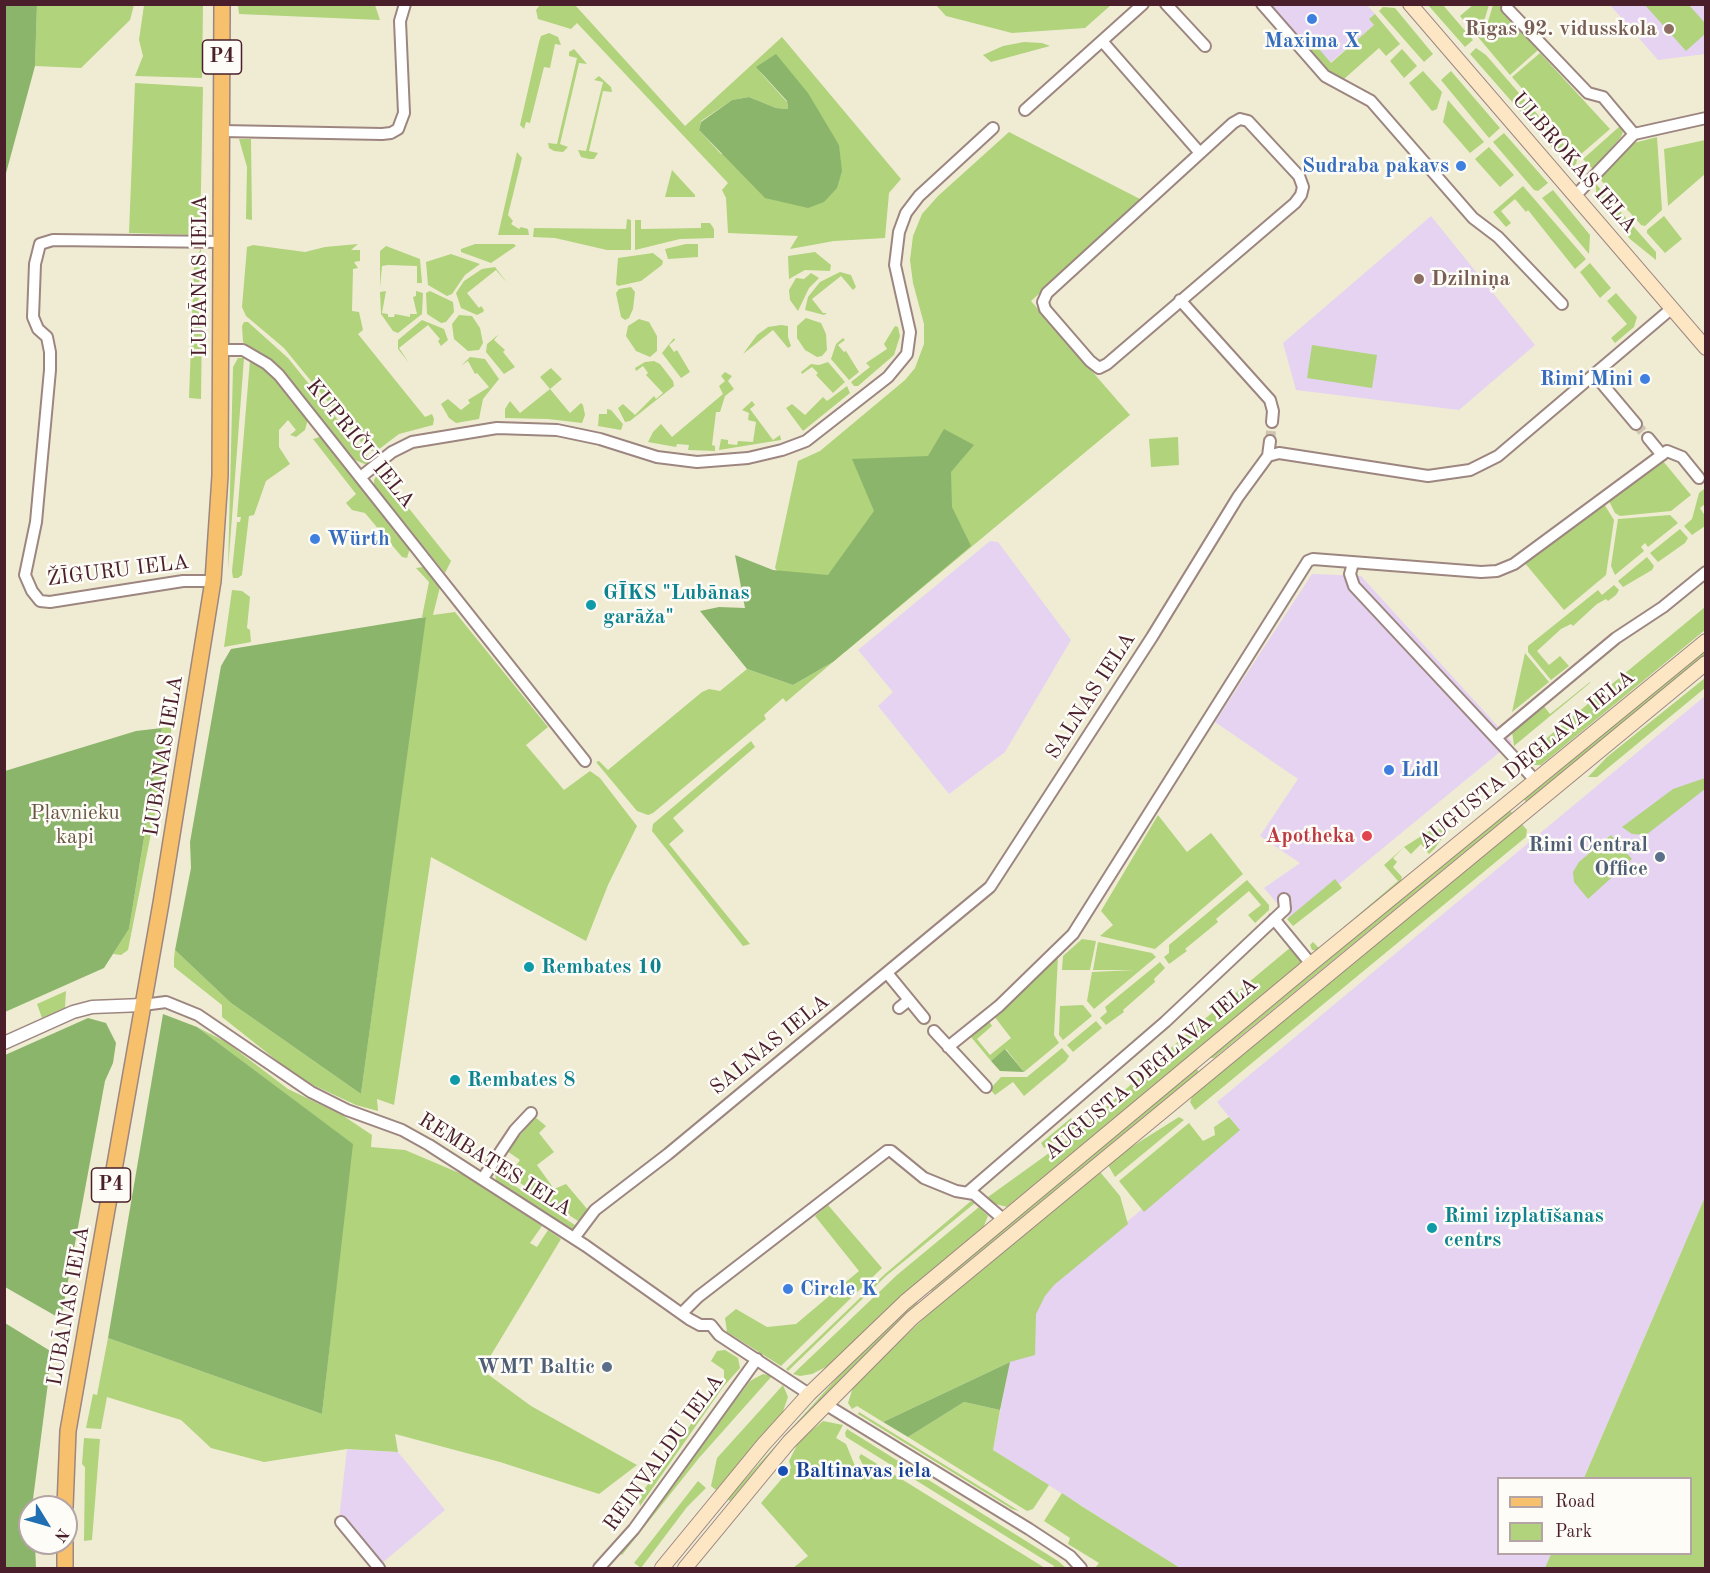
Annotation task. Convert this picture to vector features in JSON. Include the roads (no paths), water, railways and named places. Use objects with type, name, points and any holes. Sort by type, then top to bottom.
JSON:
[{"type":"main road","name":"LUBĀNAS IELA","points":[[65,1495],[68,1431],[143,1005],[213,581],[219,512],[222,4]]},
{"type":"main road","name":"ULBROKAS IELA","points":[[1410,4],[1706,348]]},
{"type":"main road","name":"AUGUSTA DEGLAVA IELA","points":[[662,1569],[719,1497],[809,1394],[918,1290],[1706,640]]},
{"type":"main road","name":"AUGUSTA DEGLAVA IELA","points":[[689,1567],[756,1479],[825,1404],[929,1303],[1706,663]]},
{"type":"main road","points":[[918,1290],[929,1303]]},
{"type":"street","points":[[222,131],[391,134],[398,129],[404,113],[400,21],[405,4]]},
{"type":"street","points":[[1025,110],[1143,4]]},
{"type":"street","points":[[1166,4],[1205,46]]},
{"type":"street","points":[[1262,4],[1325,76],[1371,101],[1473,218],[1498,237],[1562,304]]},
{"type":"street","points":[[1508,8],[1588,93],[1603,98],[1634,134]]},
{"type":"street","points":[[1102,41],[1200,153]]},
{"type":"street","points":[[1575,196],[1634,134],[1706,118]]},
{"type":"street","points":[[1240,119],[1248,121],[1299,176],[1303,187],[1295,203],[1180,300],[1107,364],[1099,368],[1090,362],[1045,309],[1043,302],[1047,293],[1233,123],[1240,119]]},
{"type":"street","points":[[362,477],[392,452],[412,442],[497,428],[557,430],[600,439],[657,457],[697,462],[748,459],[782,450],[810,439],[888,376],[907,354],[910,332],[895,265],[896,242],[902,224],[919,196],[993,128]]},
{"type":"street","name":"ŽĪGURU IELA","points":[[213,581],[183,581],[50,602],[40,601],[32,591],[25,575],[36,522],[50,370],[47,337],[38,329],[33,317],[35,264],[40,244],[53,240],[222,242]]},
{"type":"street","points":[[1180,300],[1270,400],[1273,411],[1272,422]]},
{"type":"street","points":[[1270,441],[1268,456],[1279,453],[1428,476],[1457,474],[1498,456],[1671,309]]},
{"type":"street","name":"KUPRIČU IELA","points":[[221,350],[243,350],[267,364],[362,477],[585,761]]},
{"type":"street","points":[[1594,374],[1636,424]]},
{"type":"street","points":[[1648,438],[1662,455]]},
{"type":"street","points":[[948,1047],[999,1006],[1073,934],[1308,561],[1314,559],[1481,572],[1502,569],[1514,564],[1667,452],[1678,454],[1699,478]]},
{"type":"street","name":"SALNAS IELA","points":[[574,1238],[595,1210],[668,1154],[990,886],[1000,874],[1238,497],[1268,456]]},
{"type":"street","points":[[1353,562],[1350,574],[1354,586],[1535,780]]},
{"type":"street","points":[[1496,738],[1616,638],[1663,607],[1706,572]]},
{"type":"street","points":[[968,1192],[1116,1066],[1274,920],[1285,909],[1284,899]]},
{"type":"street","points":[[1274,920],[1311,964]]},
{"type":"street","points":[[886,973],[924,1018]]},
{"type":"street","points":[[899,1008],[909,1000]]},
{"type":"street","name":"REMBATES IELA","points":[[143,1005],[166,1002],[198,1015],[311,1092],[347,1110],[402,1130],[483,1178],[700,1325],[711,1325],[719,1335],[809,1394]]},
{"type":"street","points":[[4,1043],[74,1012],[112,1005],[143,1005]]},
{"type":"street","points":[[934,1031],[986,1087]]},
{"type":"street","points":[[483,1178],[515,1130],[531,1113]]},
{"type":"street","points":[[682,1313],[698,1297],[887,1151],[891,1151],[924,1178],[956,1191],[974,1194],[1003,1219]]},
{"type":"street","name":"REINVALDU IELA","points":[[598,1569],[634,1530],[758,1359]]},
{"type":"street","points":[[825,1404],[1029,1529],[1070,1556],[1081,1569]]},
{"type":"street","points":[[341,1522],[379,1569]]},
{"type":"tunnel","points":[[1270,441],[1272,422]]},
{"type":"tunnel","points":[[1636,424],[1648,438]]},
{"type":"place","name":"Maxima X","points":[[1312,19]]},
{"type":"place","name":"Rīgas 92. vidusskola","points":[[1669,29]]},
{"type":"place","name":"Sudraba pakavs","points":[[1461,166]]},
{"type":"place","name":"Dzilniņa","points":[[1419,279]]},
{"type":"place","name":"Rimi Mini","points":[[1645,379]]},
{"type":"place","name":"Würth","points":[[315,539]]},
{"type":"place","name":"GĪKS \"Lubānas garāža\"","points":[[591,605]]},
{"type":"place","name":"Lidl","points":[[1389,770]]},
{"type":"place","name":"Apotheka","points":[[1367,836]]},
{"type":"place","name":"Rimi Central Office","points":[[1660,857]]},
{"type":"place","name":"Rembates 10","points":[[529,967]]},
{"type":"place","name":"Rembates 8","points":[[455,1080]]},
{"type":"place","name":"Rimi izplatīšanas centrs","points":[[1432,1228]]},
{"type":"place","name":"Circle K","points":[[788,1289]]},
{"type":"place","name":"WMT Baltic","points":[[607,1367]]},
{"type":"place","name":"Baltinavas iela","points":[[783,1471]]},
{"type":"park label","name":"Pļavnieku kapi","points":[[75,825]]}]
